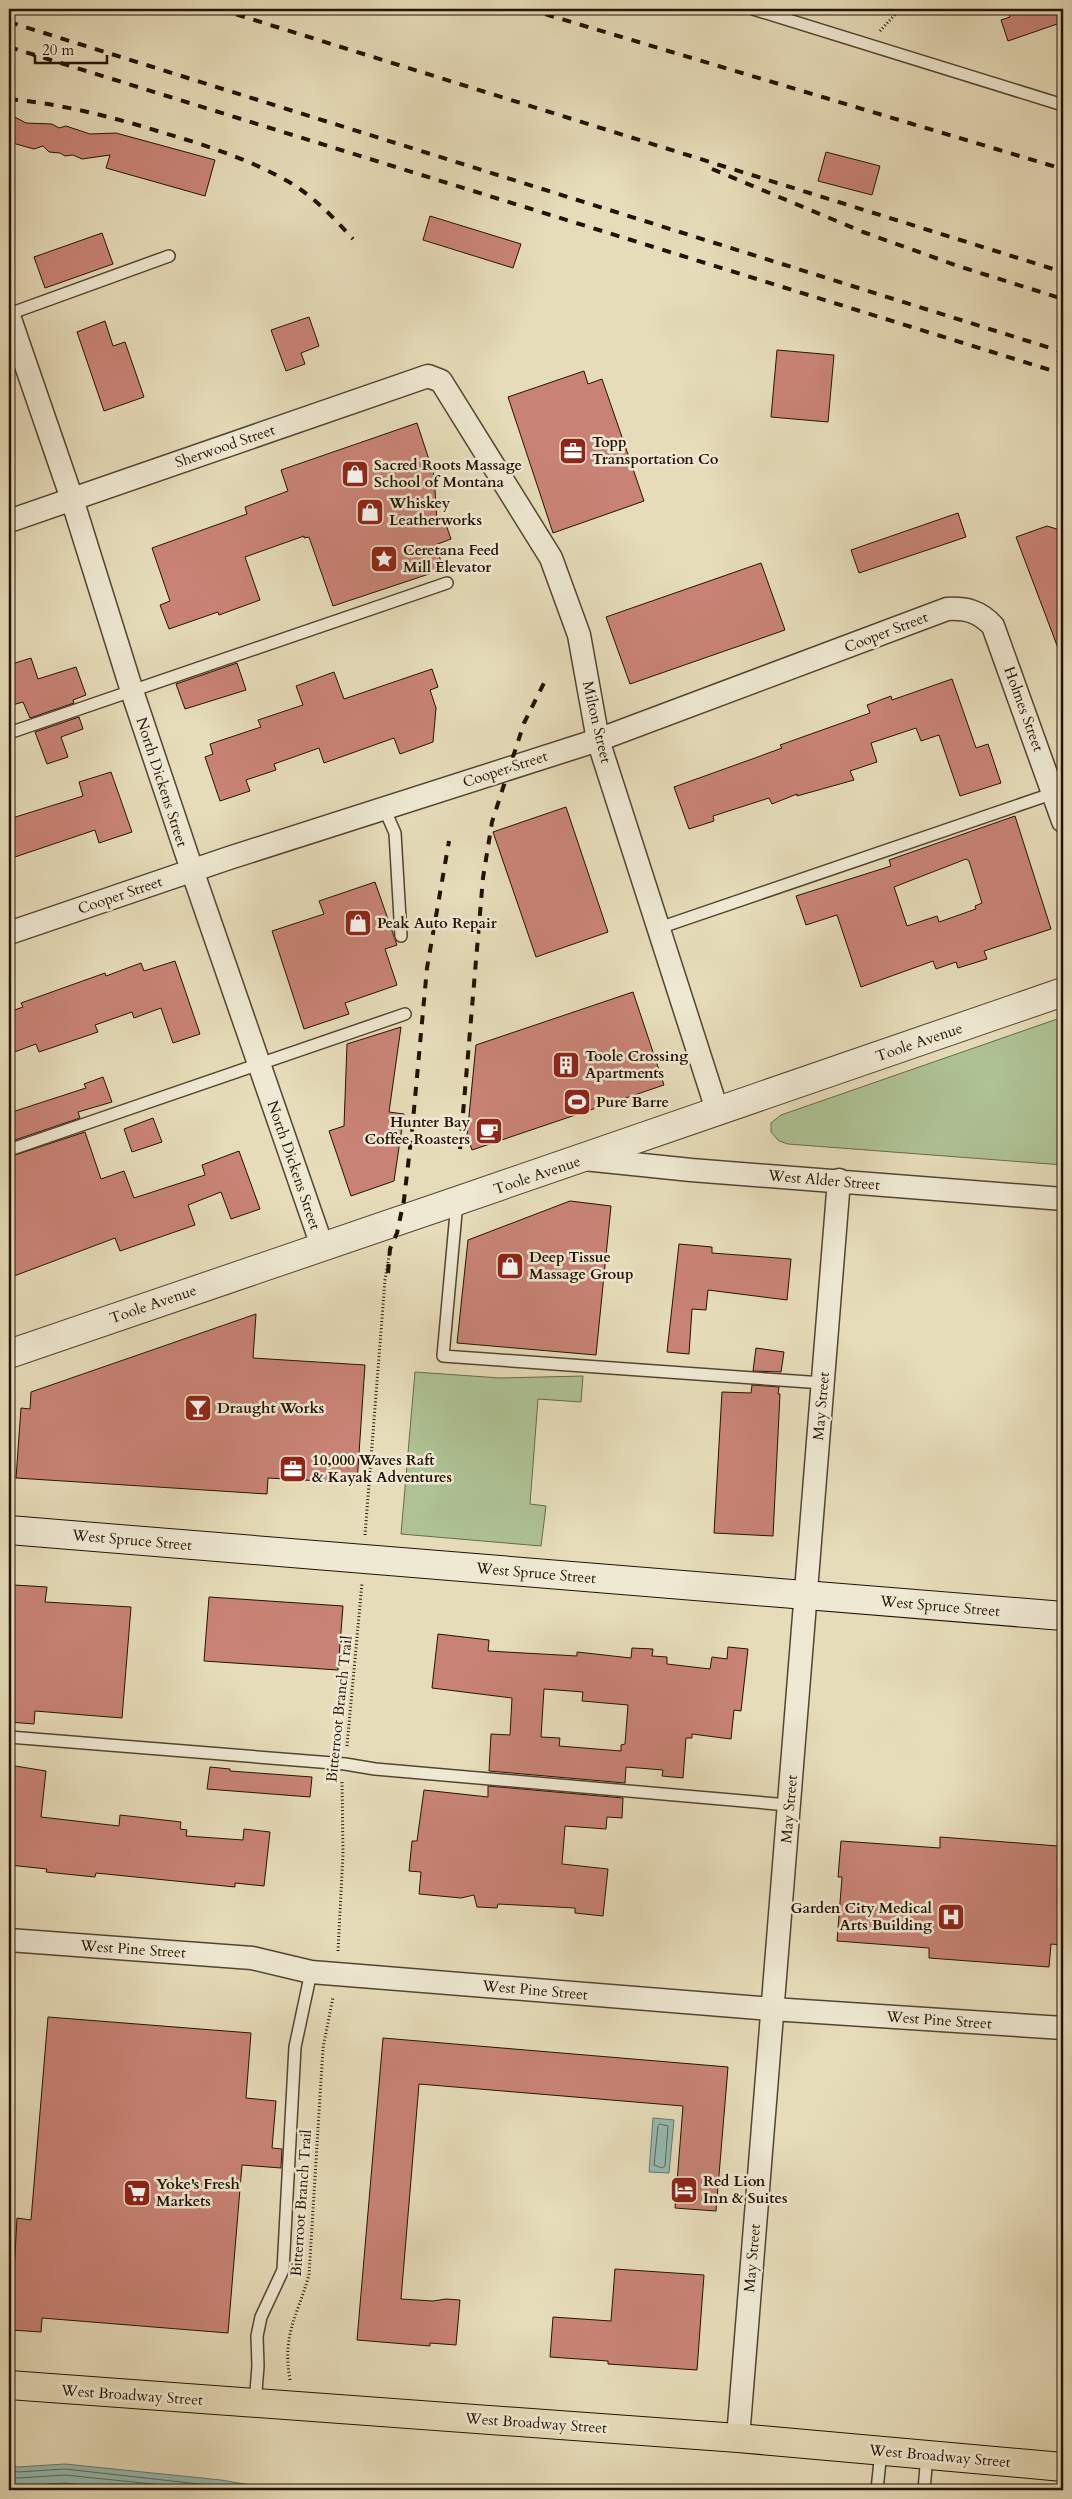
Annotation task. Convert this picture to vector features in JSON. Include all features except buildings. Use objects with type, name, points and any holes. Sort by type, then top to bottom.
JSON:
[{"type":"main road","name":"West Broadway Street","points":[[9,2385],[738,2438],[1063,2468]]},
{"type":"street","name":"North Dickens Street","points":[[9,315],[72,499],[132,691],[192,870],[322,1246]]},
{"type":"street","name":"Sherwood Street","points":[[9,520],[428,376],[441,381]]},
{"type":"street","name":"Milton Street","points":[[441,381],[551,558],[579,635],[598,740],[718,1113]]},
{"type":"street","name":"Cooper Street","points":[[9,933],[192,870],[598,740],[947,609],[962,608],[976,612],[993,626]]},
{"type":"street","name":"Holmes Street","points":[[993,626],[1059,792],[1063,821]]},
{"type":"street","name":"Toole Avenue","points":[[9,1354],[322,1246],[718,1113],[1063,992]]},
{"type":"street","name":"West Alder Street","points":[[584,1159],[690,1170],[839,1180],[1063,1199]]},
{"type":"street","name":"May Street","points":[[738,2438],[839,1180]]},
{"type":"street","name":"West Spruce Street","points":[[9,1530],[1063,1616]]},
{"type":"street","name":"West Pine Street","points":[[9,1940],[252,1958],[311,1972],[772,2009],[1063,2028]]},
{"type":"lane","points":[[753,9],[1063,105]]},
{"type":"lane","points":[[9,315],[169,256]]},
{"type":"lane","points":[[9,733],[447,584]]},
{"type":"lane","points":[[659,928],[1059,792]]},
{"type":"lane","points":[[384,808],[395,833],[401,936]]},
{"type":"lane","points":[[9,1150],[405,1014]]},
{"type":"lane","points":[[457,1202],[444,1356],[823,1383]]},
{"type":"lane","points":[[9,1737],[345,1764],[375,1769],[789,1805]]},
{"type":"lane","points":[[255,2404],[258,2336],[261,2317],[283,2270],[295,2047],[311,1972]]},
{"type":"lane","points":[[877,2490],[881,2451]]},
{"type":"lane","points":[[924,2490],[927,2455]]},
{"type":"path","points":[[879,32],[900,9]]},
{"type":"path","points":[[365,1527],[385,1280],[390,1249],[399,1220]]},
{"type":"path","name":"Bitterroot Branch Trail","points":[[339,1925],[343,1854],[342,1780],[362,1585]]},
{"type":"path","name":"Bitterroot Branch Trail","points":[[294,2407],[287,2366],[287,2344],[291,2323],[309,2275],[323,2048],[332,1998]]},
{"type":"green space","points":[[1063,1017],[1063,1165],[788,1144],[779,1141],[771,1132],[771,1123],[781,1115]]},
{"type":"green space","points":[[415,1372],[500,1378],[583,1376],[581,1402],[538,1399],[530,1504],[546,1506],[541,1546],[401,1534]]},
{"type":"water","points":[[653,2118],[674,2120],[669,2173],[649,2172]]},
{"type":"water","points":[[65,2464],[221,2480],[281,2490],[9,2490],[9,2465],[18,2467]]},
{"type":"railway","points":[[219,9],[1063,272]]},
{"type":"railway","points":[[528,9],[1063,169]]},
{"type":"railway","points":[[9,22],[1063,352]]},
{"type":"railway","points":[[9,47],[1063,374]]},
{"type":"railway","points":[[9,99],[48,104],[107,117],[198,143],[247,161],[294,185],[325,210],[353,239]]},
{"type":"railway","points":[[712,169],[863,232],[958,266],[1063,299]]},
{"type":"railway","points":[[460,1149],[483,878],[492,822],[524,723],[546,679]]},
{"type":"railway","points":[[388,1273],[390,1249],[397,1233],[404,1200],[427,968],[449,841]]},
{"type":"place","name":"Topp Transportation Co","points":[[573,451]]},
{"type":"place","name":"Sacred Roots Massage School of Montana","points":[[355,474]]},
{"type":"place","name":"Whiskey Leatherworks","points":[[370,512]]},
{"type":"place","name":"Ceretana Feed Mill Elevator","points":[[384,559]]},
{"type":"place","name":"Peak Auto Repair","points":[[358,923]]},
{"type":"place","name":"Toole Crossing Apartments","points":[[566,1065]]},
{"type":"place","name":"Pure Barre","points":[[577,1102]]},
{"type":"place","name":"Hunter Bay Coffee Roasters","points":[[489,1131]]},
{"type":"place","name":"Deep Tissue Massage Group","points":[[510,1266]]},
{"type":"place","name":"Draught Works","points":[[198,1408]]},
{"type":"place","name":"10,000 Waves Raft & Kayak Adventures","points":[[293,1469]]},
{"type":"place","name":"Garden City Medical Arts Building","points":[[951,1917]]},
{"type":"place","name":"Red Lion Inn & Suites","points":[[684,2190]]},
{"type":"place","name":"Yoke's Fresh Markets","points":[[137,2193]]}]
